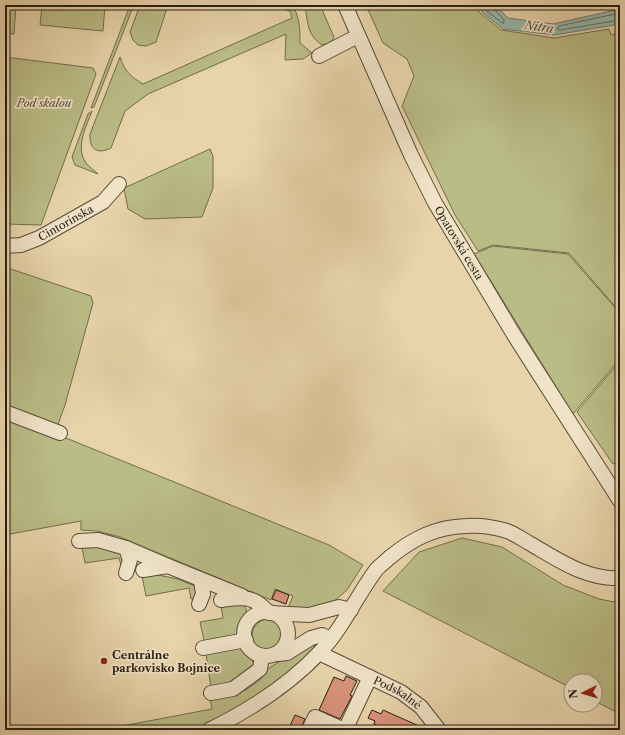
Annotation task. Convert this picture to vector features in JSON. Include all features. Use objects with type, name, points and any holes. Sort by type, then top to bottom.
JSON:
[{"type":"street","name":"Opatovská cesta","points":[[345,5],[411,155],[435,203],[514,335],[620,502]]},
{"type":"street","points":[[319,56],[358,36]]},
{"type":"street","name":"Cintorínska","points":[[5,246],[21,245],[39,238],[103,202],[119,184]]},
{"type":"street","points":[[5,412],[60,433]]},
{"type":"street","points":[[209,730],[261,702],[286,683],[319,653],[331,639],[377,569],[399,550],[421,536],[465,526],[485,526],[508,532],[574,569],[607,579],[620,578]]},
{"type":"street","points":[[79,541],[98,540],[126,548],[262,604],[269,612],[280,617],[287,626],[288,637],[284,647],[269,655],[260,669],[233,689],[211,693]]},
{"type":"street","points":[[126,548],[130,560],[126,573]]},
{"type":"street","points":[[143,570],[168,566]]},
{"type":"street","points":[[199,604],[203,594],[201,580]]},
{"type":"street","points":[[221,600],[243,597]]},
{"type":"street","points":[[331,639],[322,635],[311,638],[287,653],[269,655],[255,653],[249,648],[245,632],[247,624],[253,617],[261,613],[269,612],[309,615],[339,607],[351,610]]},
{"type":"street","points":[[203,648],[246,640]]},
{"type":"street","name":"Podskalné","points":[[319,653],[401,692],[421,707],[439,730]]},
{"type":"street","name":"Podskalné","points":[[309,730],[315,717],[345,730],[370,676]]},
{"type":"green space","points":[[5,5],[16,5],[14,34],[5,34]]},
{"type":"green space","points":[[42,5],[105,5],[103,31],[40,25]]},
{"type":"green space","points":[[140,5],[168,5],[156,42],[146,46],[138,45],[133,40],[130,32]]},
{"type":"green space","points":[[269,5],[291,5],[294,8],[300,28],[300,43],[312,53],[303,59],[285,60],[286,34],[148,94],[125,111],[111,148],[98,151],[93,147],[91,144],[90,134],[120,57],[128,73],[143,84],[292,18],[290,11]]},
{"type":"green space","points":[[303,5],[320,5],[334,37],[331,43],[322,45],[313,37],[309,28],[305,6]]},
{"type":"green space","points":[[366,5],[475,5],[480,13],[501,30],[554,38],[609,29],[611,35],[620,33],[620,333],[619,311],[569,253],[493,245],[478,251],[455,215],[402,106],[414,76],[407,59],[383,43]]},
{"type":"green space","points":[[514,5],[596,5],[587,8]]},
{"type":"green space","points":[[133,7],[94,107],[91,108],[129,8]]},
{"type":"green space","name":"Pod skalou","points":[[5,57],[93,68],[96,74],[41,225],[5,224]]},
{"type":"green space","points":[[92,111],[81,144],[81,150],[86,163],[98,174],[75,165],[72,157],[88,114]]},
{"type":"green space","points":[[210,149],[213,156],[213,188],[202,217],[145,219],[128,209],[124,188]]},
{"type":"green space","points":[[493,246],[568,254],[618,311],[619,360],[573,414],[474,254]]},
{"type":"green space","points":[[5,267],[91,296],[93,303],[65,405],[57,427],[5,406]]},
{"type":"green space","points":[[620,361],[620,461],[613,464],[577,412]]},
{"type":"green space","points":[[5,416],[71,440],[329,545],[363,565],[347,590],[333,602],[309,610],[288,608],[293,596],[275,589],[271,600],[120,537],[97,531],[81,530],[81,521],[5,535]]},
{"type":"green space","points":[[462,538],[502,547],[563,585],[599,599],[620,603],[620,714],[603,705],[603,673],[563,673],[563,684],[383,591],[419,552]]},
{"type":"green space","points":[[82,547],[100,547],[122,554],[124,556],[122,569],[119,558],[85,563]]},
{"type":"green space","points":[[153,574],[178,579],[197,587],[196,598],[191,599],[189,588],[146,596],[142,576]]},
{"type":"green space","points":[[239,604],[245,607],[246,611],[237,638],[205,645],[200,622],[223,618],[221,606]]},
{"type":"green space","points":[[265,619],[271,619],[280,623],[284,635],[280,647],[271,651],[265,651],[256,647],[252,638],[252,632],[256,623]]},
{"type":"green space","points":[[310,642],[315,643],[314,648],[291,671],[254,698],[208,725],[189,730],[101,730],[212,709],[210,699],[229,697],[247,689],[261,679],[266,670]]},
{"type":"green space","points":[[238,648],[249,655],[255,667],[236,682],[211,688],[206,654]]},
{"type":"water","name":"Nitra","points":[[478,5],[495,5],[508,18],[553,24],[620,9],[620,24],[555,35],[503,29],[483,13]]},
{"type":"building","points":[[276,590],[289,595],[286,604],[272,599]]},
{"type":"building","points":[[346,676],[357,681],[350,695],[352,696],[340,719],[319,710],[334,677],[344,681]]},
{"type":"building","points":[[372,710],[381,714],[383,710],[428,730],[388,730],[374,724],[375,721],[368,718]]},
{"type":"building","points":[[295,715],[305,719],[300,730],[288,730]]},
{"type":"place","name":"Centrálne parkovisko Bojnice","points":[[104,661]]}]
